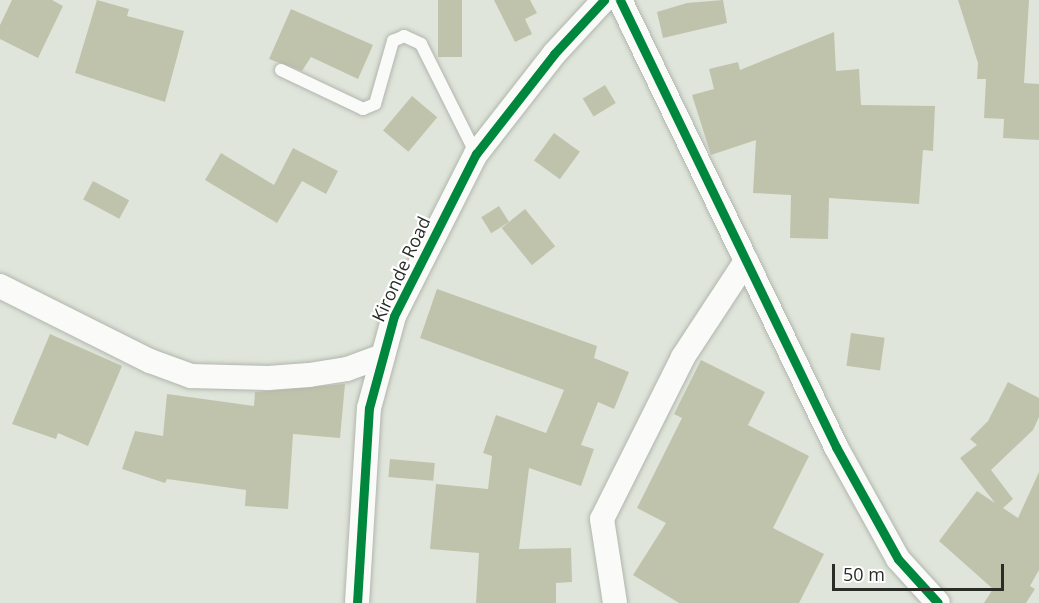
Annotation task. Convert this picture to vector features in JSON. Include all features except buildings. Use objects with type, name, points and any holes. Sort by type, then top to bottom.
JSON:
[{"type":"street","name":"Kironde Road","points":[[357,603],[369,408],[382,356],[399,306],[476,154],[554,54],[604,0]]},
{"type":"street","points":[[620,0],[836,447],[898,559],[938,603]]},
{"type":"street","points":[[615,603],[602,519],[683,357],[746,261]]},
{"type":"street","points":[[0,286],[150,361],[191,376],[258,379],[309,375],[347,369],[382,356]]},
{"type":"lane","points":[[281,70],[363,109],[375,104],[393,41],[404,36],[421,44],[476,154]]},
{"type":"cycle path","points":[[357,603],[369,408],[394,316],[476,154],[554,54],[604,0]]},
{"type":"cycle path","points":[[620,0],[836,447],[898,559],[938,603]]}]
